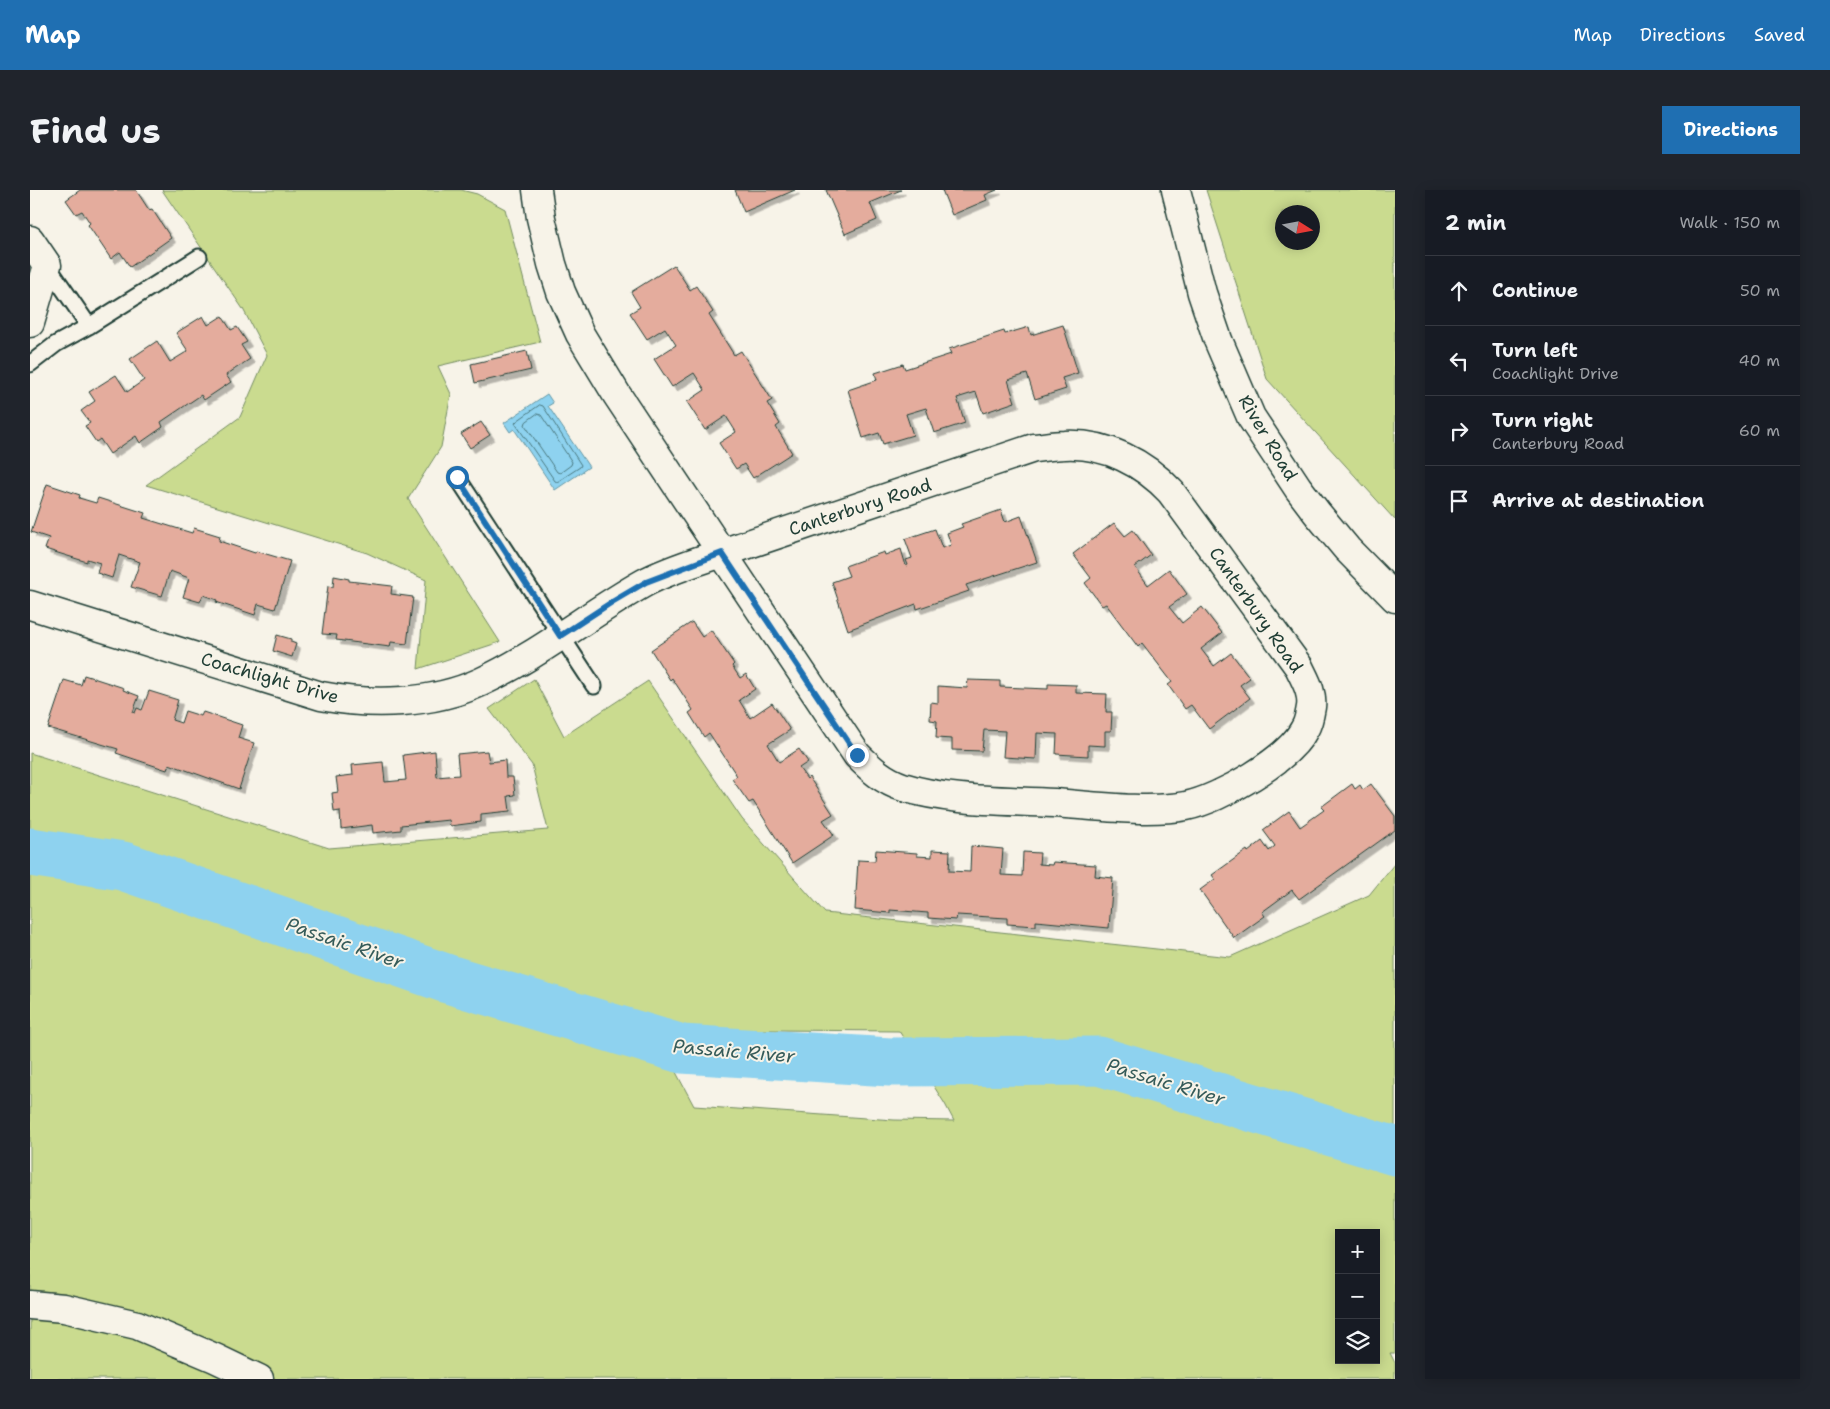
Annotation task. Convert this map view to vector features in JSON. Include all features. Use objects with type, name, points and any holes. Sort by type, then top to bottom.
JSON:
[{"type":"street","name":"Canterbury Road","points":[[537,190],[541,218],[552,264],[561,292],[580,334],[617,395],[722,553],[857,755],[869,768],[884,778],[903,787],[945,796],[1124,808],[1187,806],[1209,799],[1240,785],[1284,754],[1305,729],[1312,706],[1311,691],[1300,668],[1176,499],[1158,478],[1133,460],[1122,455],[1084,446],[1065,445],[1034,448],[722,553]]},
{"type":"street","name":"River Road","points":[[1176,190],[1202,293],[1218,340],[1251,417],[1316,513],[1348,550],[1395,598]]},
{"type":"street","points":[[30,240],[47,265],[30,323]]},
{"type":"street","name":"Coachlight Drive","points":[[30,604],[321,696],[370,702],[392,702],[458,691],[481,682],[535,652],[646,582],[722,553]]},
{"type":"street","points":[[30,1305],[64,1308],[137,1325],[259,1379]]},
{"type":"lane","points":[[30,364],[56,344],[89,326],[199,257]]},
{"type":"lane","points":[[47,265],[89,326]]},
{"type":"lane","points":[[457,477],[594,686]]},
{"type":"green space","points":[[162,190],[461,190],[477,194],[505,209],[540,342],[438,366],[451,394],[441,447],[408,499],[500,642],[418,669],[426,580],[367,553],[146,485],[240,417],[267,355],[243,309]]},
{"type":"green space","points":[[1206,190],[1395,190],[1395,520],[1267,379]]},
{"type":"green space","points":[[534,679],[564,736],[648,681],[742,819],[825,913],[1230,957],[1369,895],[1395,863],[1395,1353],[1390,1353],[1395,1363],[1395,1379],[30,1379],[30,753],[329,848],[548,830],[532,765],[489,709]],"holes":[[[653,1029],[899,1031],[954,1121],[894,1120],[694,1106]]]},
{"type":"water","points":[[547,394],[553,403],[548,406],[589,467],[555,490],[514,429],[510,432],[504,423]]},
{"type":"building","points":[[80,190],[136,190],[149,210],[152,209],[171,238],[130,267],[120,252],[111,259],[88,225],[90,223],[82,211],[76,214],[66,200]]},
{"type":"building","points":[[735,190],[795,190],[744,212]]},
{"type":"building","points":[[826,190],[901,190],[870,203],[877,220],[845,234]]},
{"type":"building","points":[[942,190],[997,190],[985,195],[987,200],[952,215]]},
{"type":"building","points":[[674,265],[690,290],[696,286],[713,312],[709,315],[734,355],[741,351],[772,400],[767,403],[780,424],[776,427],[792,453],[753,478],[744,464],[736,469],[719,443],[736,432],[726,416],[705,430],[687,402],[705,390],[694,373],[672,387],[654,359],[676,345],[665,328],[647,339],[630,313],[640,307],[631,292]]},
{"type":"building","points":[[203,316],[208,325],[222,316],[231,330],[237,327],[247,342],[241,345],[250,359],[226,375],[231,382],[204,400],[201,395],[161,422],[163,427],[140,443],[136,436],[110,454],[100,439],[96,442],[85,426],[90,423],[81,411],[95,401],[89,392],[116,375],[127,392],[144,380],[130,359],[157,341],[170,362],[188,351],[176,333]]},
{"type":"building","points":[[1063,325],[1078,373],[1062,378],[1066,389],[1035,399],[1027,374],[1008,380],[1015,402],[983,413],[976,392],[957,398],[965,423],[934,433],[926,408],[906,414],[913,435],[883,444],[879,433],[863,438],[848,390],[877,380],[875,373],[903,364],[905,369],[951,354],[949,349],[1004,331],[1005,334],[1029,327],[1031,335]]},
{"type":"building","points":[[527,351],[531,370],[475,383],[471,364]]},
{"type":"building","points":[[481,422],[490,435],[470,448],[461,434]]},
{"type":"building","points":[[47,484],[80,495],[79,498],[96,503],[98,498],[145,513],[143,518],[192,533],[194,528],[220,536],[219,541],[255,553],[256,551],[290,561],[275,609],[258,604],[255,615],[216,602],[217,600],[203,595],[200,602],[183,597],[189,578],[170,571],[162,596],[131,587],[140,562],[119,555],[112,578],[97,573],[100,563],[87,559],[87,562],[45,549],[49,538],[31,532]]},
{"type":"building","points":[[1001,510],[1005,522],[1021,516],[1037,562],[966,585],[969,591],[917,609],[916,604],[848,630],[832,582],[849,576],[845,566],[884,552],[885,555],[901,549],[906,566],[908,565],[906,560],[912,558],[905,539],[935,529],[942,548],[951,545],[947,533],[963,527],[961,524]]},
{"type":"building","points":[[1114,523],[1125,536],[1133,530],[1151,555],[1135,567],[1148,585],[1169,569],[1187,594],[1169,607],[1182,623],[1202,607],[1222,633],[1201,649],[1214,666],[1231,653],[1250,678],[1240,685],[1250,698],[1209,729],[1191,705],[1185,709],[1168,685],[1172,682],[1142,643],[1138,647],[1106,604],[1102,606],[1085,583],[1091,578],[1073,554]]},
{"type":"building","points":[[334,576],[349,579],[349,581],[392,586],[391,594],[413,597],[407,644],[391,642],[390,647],[336,640],[337,635],[322,634],[328,586],[333,587]]},
{"type":"building","points":[[692,622],[702,637],[711,630],[734,664],[732,666],[740,678],[746,674],[755,689],[739,700],[750,718],[772,703],[790,730],[768,744],[779,762],[799,749],[808,762],[799,768],[807,779],[809,777],[833,814],[823,820],[834,835],[792,863],[753,801],[749,803],[732,779],[737,776],[709,733],[704,737],[689,713],[693,710],[672,678],[670,680],[651,650]]},
{"type":"building","points":[[277,635],[291,639],[291,642],[296,644],[292,657],[273,651]]},
{"type":"building","points":[[84,675],[124,688],[123,690],[139,696],[133,712],[135,713],[137,708],[142,710],[149,691],[178,700],[172,720],[181,723],[185,711],[201,716],[203,712],[242,725],[238,738],[254,743],[239,789],[169,764],[167,770],[116,753],[118,749],[48,728],[64,680],[81,685]]},
{"type":"building","points":[[968,680],[1000,681],[1000,687],[1048,689],[1048,684],[1076,685],[1076,693],[1107,694],[1106,712],[1112,712],[1111,731],[1105,731],[1105,746],[1088,745],[1088,756],[1056,754],[1057,734],[1037,733],[1036,759],[1003,757],[1005,731],[984,730],[982,751],[952,750],[952,739],[936,738],[937,721],[930,720],[931,702],[938,703],[938,686],[967,688]]},
{"type":"building","points":[[435,751],[437,777],[459,775],[457,754],[487,751],[489,762],[505,760],[506,777],[513,777],[515,795],[508,796],[510,811],[481,814],[481,822],[450,826],[449,820],[401,825],[401,830],[373,833],[372,825],[341,829],[340,811],[334,812],[332,793],[338,792],[336,777],[353,775],[352,765],[383,762],[385,782],[406,780],[403,755]]},
{"type":"building","points":[[1352,784],[1355,789],[1360,785],[1363,790],[1371,784],[1395,816],[1395,830],[1299,899],[1292,890],[1262,912],[1265,916],[1234,938],[1200,890],[1215,879],[1212,875],[1262,841],[1269,851],[1275,846],[1263,830],[1289,811],[1300,827],[1324,810],[1321,807]]},
{"type":"building","points":[[971,846],[1003,849],[1001,875],[1022,876],[1023,852],[1040,853],[1039,864],[1052,865],[1053,862],[1096,865],[1095,876],[1113,878],[1109,928],[1036,921],[1036,926],[1007,924],[1007,918],[957,915],[956,920],[928,918],[928,913],[890,910],[890,913],[855,910],[858,860],[875,861],[876,850],[917,853],[917,856],[932,857],[932,850],[950,851],[949,871],[970,872]]},
{"type":"waterway","name":"Passaic River","points":[[30,852],[123,866],[448,979],[682,1049],[890,1062],[1099,1061],[1395,1151]]},
{"type":"route","points":[[457,477],[560,636],[646,582],[722,553],[857,755]]}]
